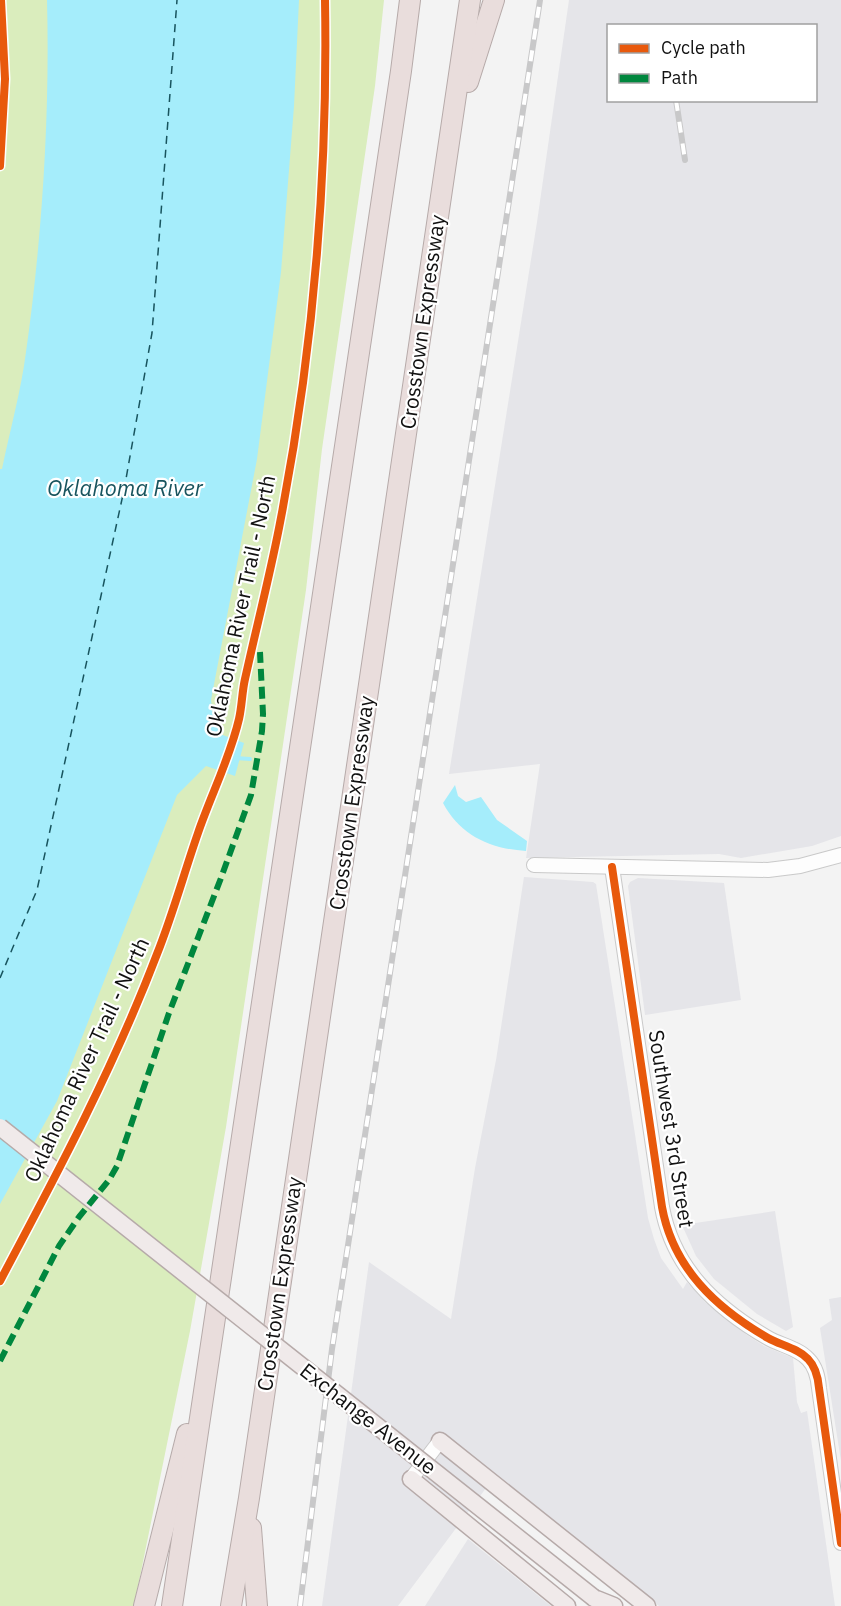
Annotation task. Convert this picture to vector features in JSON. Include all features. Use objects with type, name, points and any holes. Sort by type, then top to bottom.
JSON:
[{"type":"highway","points":[[401,0],[401,71]]},
{"type":"highway","points":[[172,1606],[410,0]]},
{"type":"highway","name":"Crosstown Expressway","points":[[231,1606],[249,1498],[470,0]]},
{"type":"highway","points":[[450,136],[494,0]]},
{"type":"highway","points":[[144,1606],[215,1327]]},
{"type":"highway","points":[[249,1498],[257,1606]]},
{"type":"main road","name":"Exchange Avenue","points":[[0,1127],[597,1602],[614,1606]]},
{"type":"main road","points":[[440,1441],[647,1606]]},
{"type":"main road","points":[[411,1479],[567,1606]]},
{"type":"street","points":[[534,865],[768,870],[800,866],[841,855]]},
{"type":"street","name":"Southwest 3rd Street","points":[[612,867],[662,1207],[669,1237],[687,1270],[696,1282],[717,1301],[759,1333],[802,1354],[813,1365],[818,1378],[841,1543]]},
{"type":"street","points":[[411,1479],[440,1441]]},
{"type":"shaded area","points":[[569,0],[841,0],[841,836],[812,846],[741,858],[719,854],[526,858],[540,764],[449,774],[537,222]]},
{"type":"shaded area","points":[[524,877],[596,884],[648,1218],[654,1239],[661,1258],[683,1289],[687,1282],[705,1302],[747,1335],[764,1346],[793,1358],[797,1402],[801,1413],[807,1411],[835,1606],[659,1606],[495,1476],[398,1606],[322,1606],[369,1262],[451,1319],[475,1168],[496,1060]]},
{"type":"shaded area","points":[[638,878],[724,883],[741,1000],[645,1015],[628,886],[630,882]]},
{"type":"shaded area","points":[[775,1211],[793,1327],[786,1331],[757,1314],[714,1279],[696,1256],[682,1225]]},
{"type":"shaded area","points":[[841,1297],[841,1461],[820,1328],[832,1320],[829,1299]]},
{"type":"shaded area","points":[[468,1539],[551,1606],[425,1606]]},
{"type":"green space","points":[[0,0],[384,0],[375,86],[322,449],[306,590],[226,1127],[190,1331],[134,1606],[0,1606]]},
{"type":"water","name":"Oklahoma River","points":[[47,0],[299,0],[294,106],[281,272],[257,459],[211,700],[213,716],[220,734],[244,743],[235,776],[206,766],[177,795],[57,1101],[0,1204],[0,469],[2,469],[21,381],[36,266],[46,132]]},
{"type":"water","points":[[455,785],[458,796],[466,802],[481,797],[497,820],[527,841],[526,851],[488,843],[467,832],[458,824],[443,803]]},
{"type":"waterway","points":[[235,758],[250,759]]},
{"type":"ferry route","points":[[0,978],[37,890],[124,490],[152,333],[177,0]]},
{"type":"railway","points":[[300,1606],[332,1349],[540,0]]},
{"type":"railway","points":[[676,102],[685,160]]},
{"type":"marked path","points":[[0,1361],[59,1246],[117,1166],[169,1013],[251,795],[262,731],[260,652]]},
{"type":"cycle path","points":[[0,166],[5,79],[1,0]]},
{"type":"cycle path","name":"Oklahoma River Trail - North","points":[[0,1281],[84,1120],[140,996],[231,748],[239,719],[244,684],[275,547],[291,463],[309,332],[321,199],[325,0]]},
{"type":"cycle path","points":[[612,867],[662,1207],[668,1229],[687,1267],[715,1299],[749,1326],[799,1352],[813,1365],[818,1380],[841,1543]]}]
